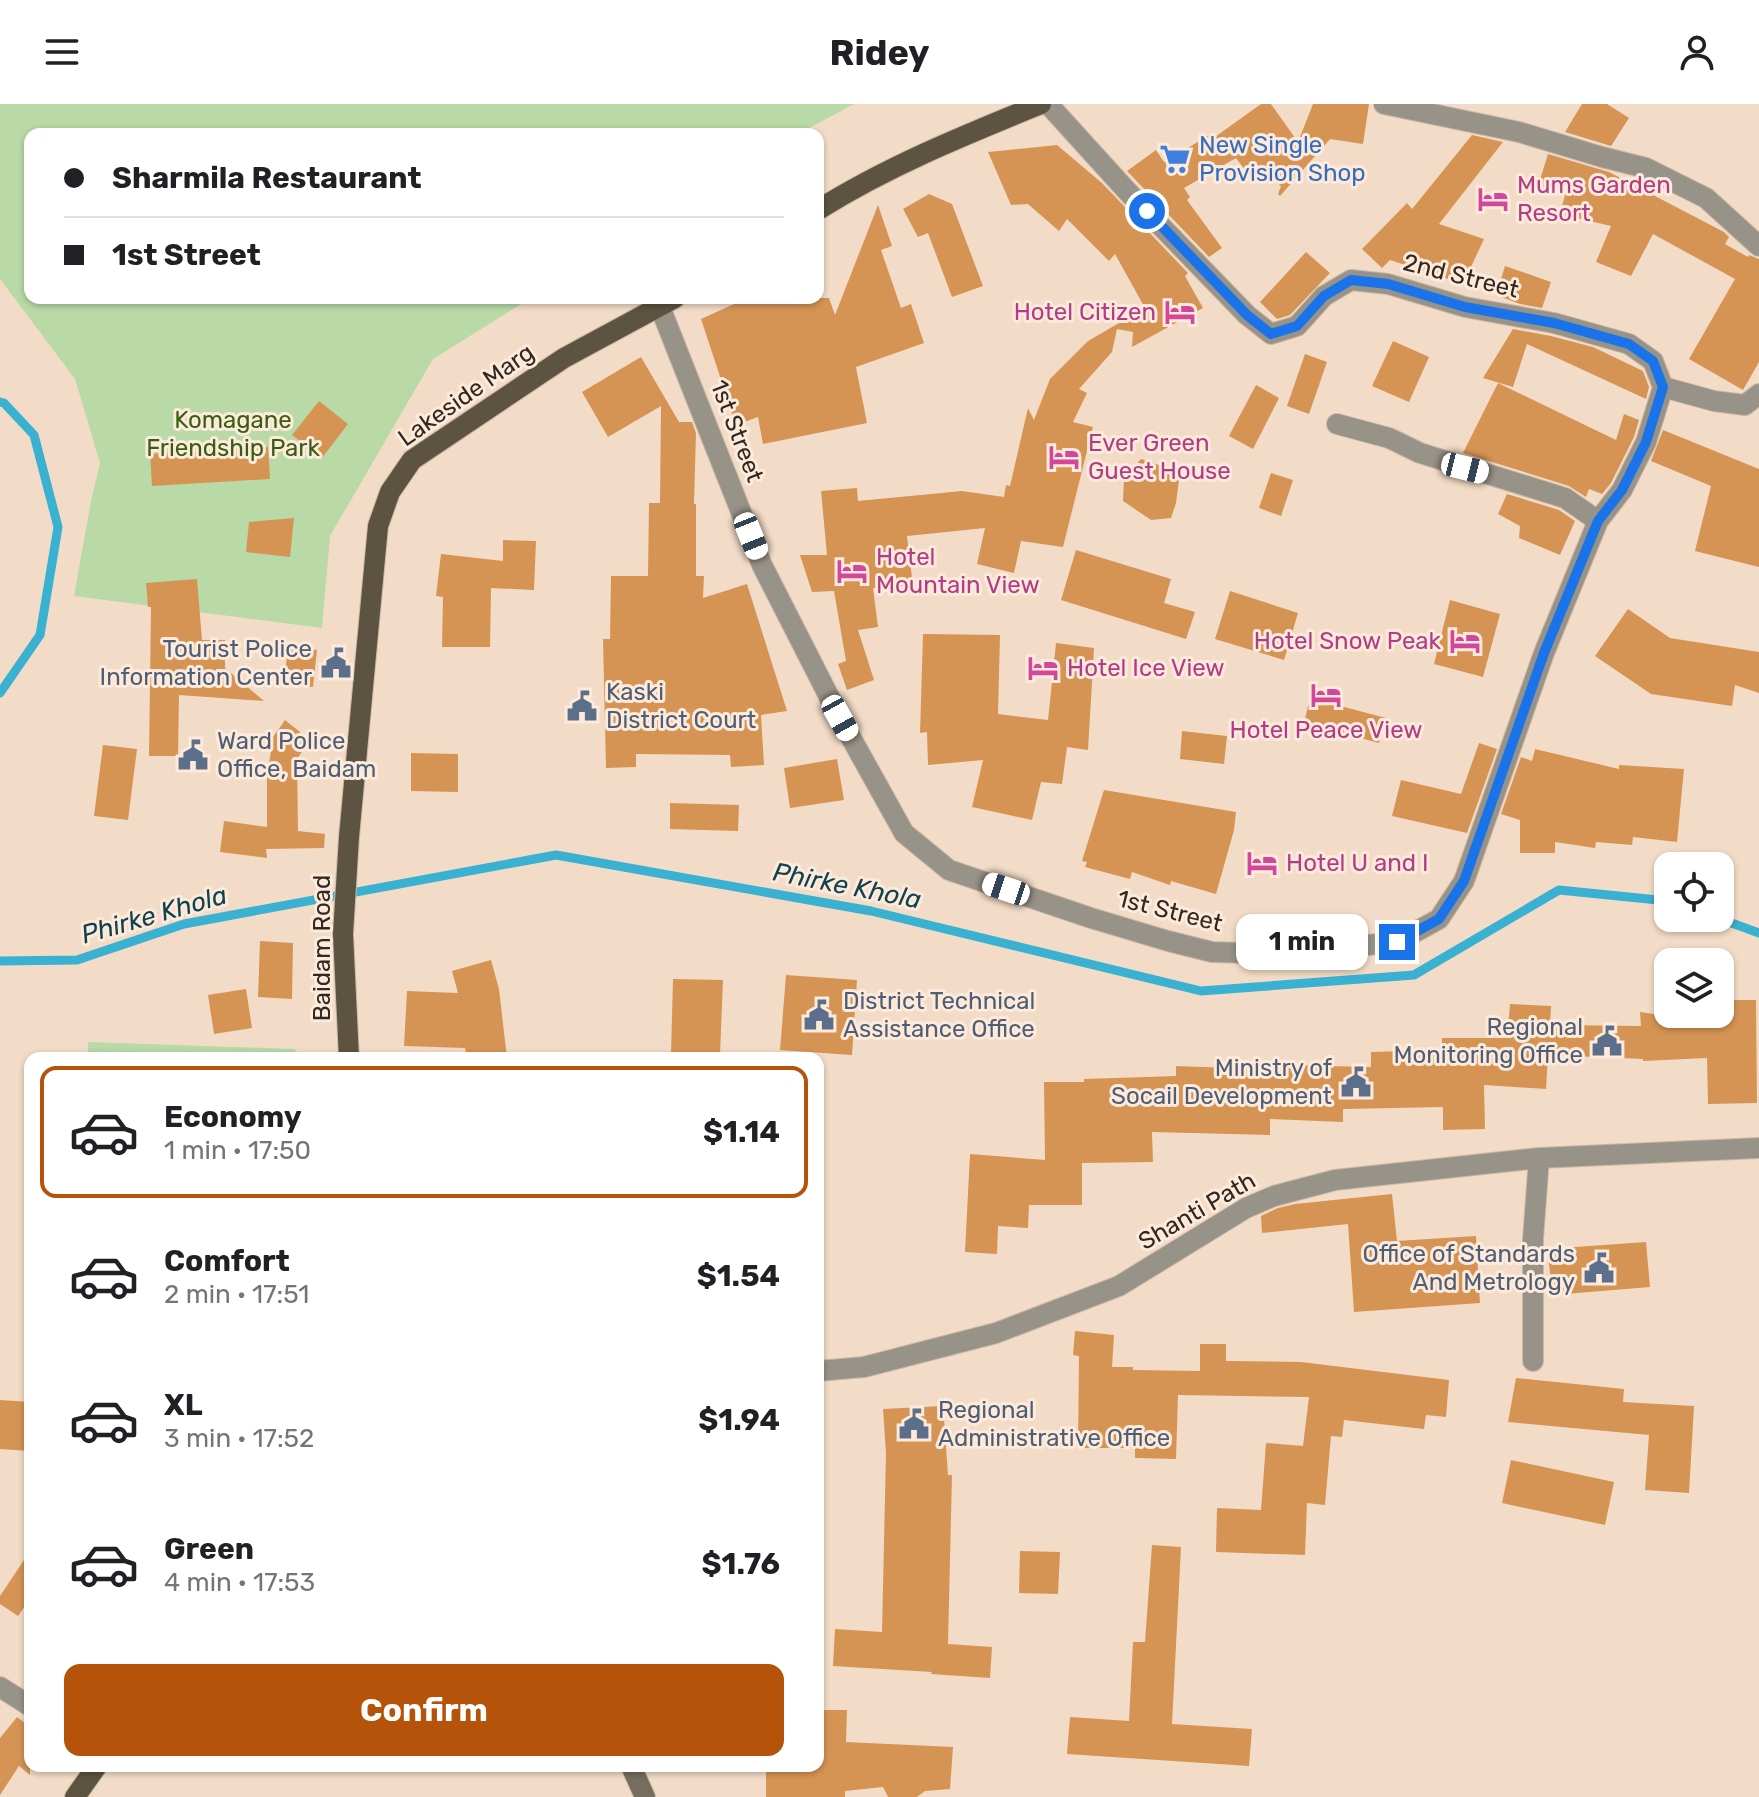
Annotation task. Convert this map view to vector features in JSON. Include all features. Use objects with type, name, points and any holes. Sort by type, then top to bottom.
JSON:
[{"type":"main road","points":[[824,206],[924,154],[1041,104]]},
{"type":"main road","name":"Lakeside Marg","points":[[349,837],[378,526],[394,485],[412,460],[564,358],[664,304]]},
{"type":"main road","name":"Baidam Road","points":[[349,837],[343,934],[349,1052]]},
{"type":"main road","points":[[75,1797],[93,1772]]},
{"type":"main road","points":[[634,1772],[645,1797]]},
{"type":"street","name":"2nd Street","points":[[1048,104],[1247,315],[1271,334],[1297,326],[1324,296],[1351,280],[1388,284],[1465,307],[1554,323],[1629,344],[1653,361],[1663,387]]},
{"type":"street","points":[[1384,104],[1519,132],[1646,168],[1706,198],[1759,246]]},
{"type":"street","name":"1st Street","points":[[669,304],[762,565],[840,718],[904,833],[949,870],[1117,926],[1212,952],[1280,954],[1397,942],[1439,919],[1464,881],[1544,653],[1598,521],[1622,490],[1646,442],[1663,387]]},
{"type":"street","points":[[1663,387],[1714,401],[1745,405],[1759,394]]},
{"type":"street","points":[[1337,424],[1389,438],[1420,453],[1565,498],[1598,521]]},
{"type":"street","name":"Shanti Path","points":[[824,1370],[864,1367],[996,1333],[1119,1286],[1246,1208],[1274,1196],[1335,1180],[1539,1158],[1759,1148]]},
{"type":"street","points":[[1533,1361],[1533,1239],[1539,1158]]},
{"type":"street","points":[[0,1687],[24,1702]]},
{"type":"green space","name":"Komagane Friendship Park","points":[[0,104],[854,104],[809,128],[24,128],[24,304],[521,304],[433,359],[330,536],[322,628],[74,596],[100,463],[75,379],[0,279]]},
{"type":"green space","points":[[88,1042],[295,1049],[296,1052],[88,1052]]},
{"type":"building","points":[[1261,104],[1271,104],[1298,142],[1313,104],[1369,104],[1363,144],[1330,139],[1280,196],[1281,186],[1255,163],[1245,170],[1236,158],[1184,188],[1190,197],[1187,200],[1222,248],[1209,257],[1127,171],[1156,150],[1164,162],[1213,133],[1215,137]]},
{"type":"building","points":[[1582,104],[1607,104],[1629,118],[1611,146],[1565,132]]},
{"type":"building","points":[[1472,135],[1503,142],[1439,224],[1484,239],[1463,284],[1390,260],[1382,268],[1362,249],[1407,203],[1412,209]]},
{"type":"building","points":[[1057,145],[1102,183],[1188,273],[1185,276],[1203,308],[1132,347],[1133,332],[1117,329],[1112,352],[1079,389],[1087,393],[1073,422],[1093,427],[1063,547],[1021,541],[1014,573],[977,564],[985,528],[907,536],[913,586],[873,588],[878,627],[858,630],[874,680],[847,690],[838,664],[846,661],[834,591],[812,592],[800,555],[827,555],[821,491],[857,488],[858,501],[962,491],[1004,497],[1006,485],[1010,486],[1028,408],[1034,420],[1050,379],[1088,341],[1145,308],[1115,254],[1109,261],[1067,219],[1059,231],[1028,204],[1011,205],[988,152]]},
{"type":"building","points":[[1548,154],[1609,172],[1724,232],[1729,237],[1725,244],[1748,257],[1759,259],[1759,362],[1743,390],[1689,359],[1735,279],[1653,234],[1631,276],[1596,262],[1611,226],[1560,214],[1565,195],[1538,186]]},
{"type":"building","points":[[929,194],[952,204],[983,286],[952,297],[928,233],[918,237],[903,209]]},
{"type":"building","points":[[878,205],[892,246],[881,250],[901,308],[911,304],[924,343],[856,367],[867,423],[763,444],[758,417],[736,425],[701,319],[734,304],[824,304],[824,298],[829,298],[835,315]]},
{"type":"building","points":[[1306,252],[1330,273],[1290,315],[1277,319],[1260,302]]},
{"type":"building","points":[[1505,266],[1551,282],[1542,308],[1496,295]]},
{"type":"building","points":[[1513,329],[1593,347],[1643,371],[1649,387],[1646,399],[1527,344],[1513,387],[1483,378]]},
{"type":"building","points":[[1393,341],[1429,357],[1409,402],[1372,386]]},
{"type":"building","points":[[1305,354],[1327,362],[1309,414],[1287,406]]},
{"type":"building","points":[[641,357],[679,422],[692,422],[696,433],[696,576],[704,576],[703,598],[747,584],[787,711],[761,715],[764,765],[731,767],[730,755],[636,754],[636,767],[606,768],[603,639],[610,639],[611,576],[648,576],[649,503],[660,503],[661,406],[608,437],[582,392]]},
{"type":"building","points":[[1498,383],[1616,440],[1624,414],[1639,420],[1611,483],[1602,494],[1589,489],[1586,497],[1569,486],[1463,453]]},
{"type":"building","points":[[1256,385],[1279,398],[1253,449],[1229,436]]},
{"type":"building","points":[[319,401],[348,424],[322,458],[292,435]]},
{"type":"building","points":[[1663,430],[1759,469],[1759,567],[1695,551],[1711,486],[1651,461]]},
{"type":"building","points":[[268,447],[270,479],[152,486],[150,454]]},
{"type":"building","points":[[1141,459],[1180,472],[1171,518],[1151,520],[1123,501],[1124,478]]},
{"type":"building","points":[[1271,473],[1293,480],[1281,516],[1259,508]]},
{"type":"building","points":[[1507,494],[1559,510],[1575,521],[1560,555],[1519,538],[1520,526],[1498,514]]},
{"type":"building","points":[[294,518],[290,557],[246,552],[249,522]]},
{"type":"building","points":[[503,540],[536,541],[534,590],[491,588],[490,647],[442,647],[443,597],[436,596],[441,554],[503,561]]},
{"type":"building","points":[[1076,550],[1171,579],[1164,603],[1195,612],[1186,639],[1061,600]]},
{"type":"building","points":[[197,579],[202,640],[225,640],[225,668],[264,701],[179,695],[178,756],[149,756],[151,607],[148,607],[146,583]]},
{"type":"building","points":[[1230,591],[1298,613],[1284,660],[1215,639]]},
{"type":"building","points":[[1450,600],[1500,614],[1483,677],[1434,664]]},
{"type":"building","points":[[1628,609],[1670,638],[1759,652],[1759,693],[1735,685],[1732,706],[1651,694],[1595,656]]},
{"type":"building","points":[[923,634],[1000,635],[998,714],[1048,720],[1056,643],[1094,648],[1088,750],[1067,747],[1062,784],[1041,782],[1032,820],[972,807],[983,760],[928,765],[927,732],[920,733]]},
{"type":"building","points":[[288,646],[317,650],[313,687],[284,684]]},
{"type":"building","points":[[1310,698],[1386,718],[1379,743],[1304,723]]},
{"type":"building","points":[[285,720],[300,732],[304,742],[304,749],[297,759],[298,831],[325,834],[324,848],[266,849],[267,858],[220,852],[224,821],[267,827],[267,764],[273,737]]},
{"type":"building","points":[[1182,731],[1227,736],[1224,764],[1180,759]]},
{"type":"building","points":[[1479,743],[1497,749],[1467,833],[1392,816],[1401,780],[1461,794]]},
{"type":"building","points":[[103,745],[137,749],[128,820],[94,816]]},
{"type":"building","points":[[1535,749],[1619,769],[1619,765],[1684,769],[1677,842],[1633,837],[1632,845],[1596,842],[1595,848],[1555,842],[1555,853],[1520,853],[1520,820],[1501,814],[1521,757],[1532,761]]},
{"type":"building","points":[[411,753],[458,754],[458,792],[411,791]]},
{"type":"building","points":[[837,759],[844,800],[790,808],[784,768]]},
{"type":"building","points":[[1104,790],[1236,812],[1216,894],[1171,881],[1170,885],[1132,872],[1130,879],[1085,867],[1087,862],[1082,861]]},
{"type":"building","points":[[670,803],[739,805],[738,831],[670,829]]},
{"type":"building","points":[[260,941],[293,943],[292,999],[258,997]]},
{"type":"building","points":[[491,960],[499,989],[506,1052],[404,1046],[407,991],[458,993],[452,971]]},
{"type":"building","name":"District Technical Assistance Office","points":[[786,975],[857,980],[852,1055],[780,1050]]},
{"type":"building","points":[[673,979],[723,980],[720,1052],[671,1052]]},
{"type":"building","points":[[246,989],[252,1028],[214,1034],[208,995]]},
{"type":"building","points":[[1734,1000],[1756,1000],[1757,1103],[1708,1104],[1707,1058],[1643,1061],[1548,1055],[1546,1089],[1484,1085],[1485,1129],[1443,1130],[1443,1107],[1343,1109],[1343,1122],[1270,1119],[1270,1135],[1152,1132],[1153,1162],[1082,1163],[1082,1205],[1029,1205],[1028,1228],[998,1226],[997,1254],[965,1252],[970,1154],[1045,1160],[1044,1082],[1176,1076],[1176,1066],[1282,1070],[1283,1065],[1371,1067],[1371,1052],[1442,1050],[1442,1038],[1507,1038],[1510,1004],[1551,1006],[1550,1025],[1641,1026],[1640,1012],[1654,1014],[1654,1028],[1734,1028]]},
{"type":"building","points":[[1392,1194],[1397,1241],[1476,1236],[1480,1303],[1354,1312],[1348,1224],[1262,1233],[1261,1216],[1278,1208]]},
{"type":"building","name":"Office of Standards And Metrology","points":[[1646,1242],[1650,1287],[1553,1295],[1547,1249]]},
{"type":"building","points":[[1075,1331],[1114,1335],[1112,1367],[1133,1367],[1133,1370],[1200,1371],[1200,1344],[1226,1344],[1226,1361],[1301,1362],[1449,1380],[1446,1417],[1426,1415],[1424,1429],[1344,1420],[1342,1437],[1331,1436],[1325,1505],[1307,1503],[1305,1555],[1216,1552],[1217,1508],[1261,1510],[1266,1443],[1303,1446],[1309,1397],[1178,1395],[1176,1459],[1135,1458],[1135,1448],[1078,1448],[1079,1356],[1073,1355]]},
{"type":"building","points":[[1516,1378],[1624,1389],[1623,1402],[1694,1406],[1689,1493],[1645,1490],[1649,1435],[1508,1422]]},
{"type":"building","points":[[0,1400],[24,1402],[24,1451],[0,1449]]},
{"type":"building","points":[[943,1406],[948,1475],[952,1475],[948,1644],[992,1647],[990,1678],[833,1666],[835,1629],[882,1632],[886,1453],[883,1409]]},
{"type":"building","points":[[1511,1460],[1614,1482],[1605,1525],[1502,1503]]},
{"type":"building","points":[[1152,1545],[1181,1547],[1172,1724],[1252,1729],[1249,1766],[1067,1754],[1070,1717],[1129,1721],[1133,1642],[1145,1642]]},
{"type":"building","points":[[1020,1551],[1060,1552],[1058,1594],[1019,1593]]},
{"type":"building","points":[[24,1560],[24,1608],[18,1616],[0,1604],[0,1596]]},
{"type":"building","points":[[824,1710],[847,1710],[846,1742],[953,1747],[950,1789],[925,1791],[917,1797],[888,1797],[883,1787],[845,1791],[845,1797],[766,1797],[766,1772],[824,1772]]},
{"type":"building","points":[[17,1717],[24,1722],[24,1770],[19,1766],[0,1795],[0,1738]]},
{"type":"waterway","name":"Phirke Khola","points":[[0,402],[34,435],[58,527],[40,635],[0,693]]},
{"type":"waterway","name":"Phirke Khola","points":[[0,961],[77,960],[184,924],[556,855],[871,911],[1201,991],[1414,975],[1559,890],[1654,900]]},
{"type":"waterway","name":"Phirke Khola","points":[[1734,924],[1759,933]]},
{"type":"place","name":"New Single Provision Shop","points":[[1175,159]]},
{"type":"place","name":"Mums Garden Resort","points":[[1493,199]]},
{"type":"place","name":"Hotel Citizen","points":[[1180,312]]},
{"type":"place","name":"Ever Green Guest House","points":[[1064,457]]},
{"type":"place","name":"Hotel Mountain View","points":[[852,571]]},
{"type":"place","name":"Hotel Snow Peak","points":[[1465,641]]},
{"type":"place","name":"Tourist Police Information Center","points":[[336,663]]},
{"type":"place","name":"Hotel Ice View","points":[[1043,668]]},
{"type":"place","name":"Hotel Peace View","points":[[1326,695]]},
{"type":"place","name":"Kaski District Court","points":[[582,706]]},
{"type":"place","name":"Ward Police Office, Baidam","points":[[193,755]]},
{"type":"place","name":"Hotel U and I","points":[[1262,863]]},
{"type":"place","name":"District Technical Assistance Office","points":[[819,1015]]},
{"type":"place","name":"Regional Monitoring Office","points":[[1607,1041]]},
{"type":"place","name":"Ministry of Socail Development","points":[[1356,1082]]},
{"type":"place","name":"Office of Standards And Metrology","points":[[1599,1268]]},
{"type":"place","name":"Regional Administrative Office","points":[[914,1424]]},
{"type":"route","points":[[1147,211],[1247,315],[1271,334],[1297,326],[1324,296],[1351,280],[1388,284],[1465,307],[1554,323],[1629,344],[1653,361],[1663,387],[1646,442],[1622,490],[1598,521],[1544,653],[1464,881],[1439,919],[1397,942]]}]
